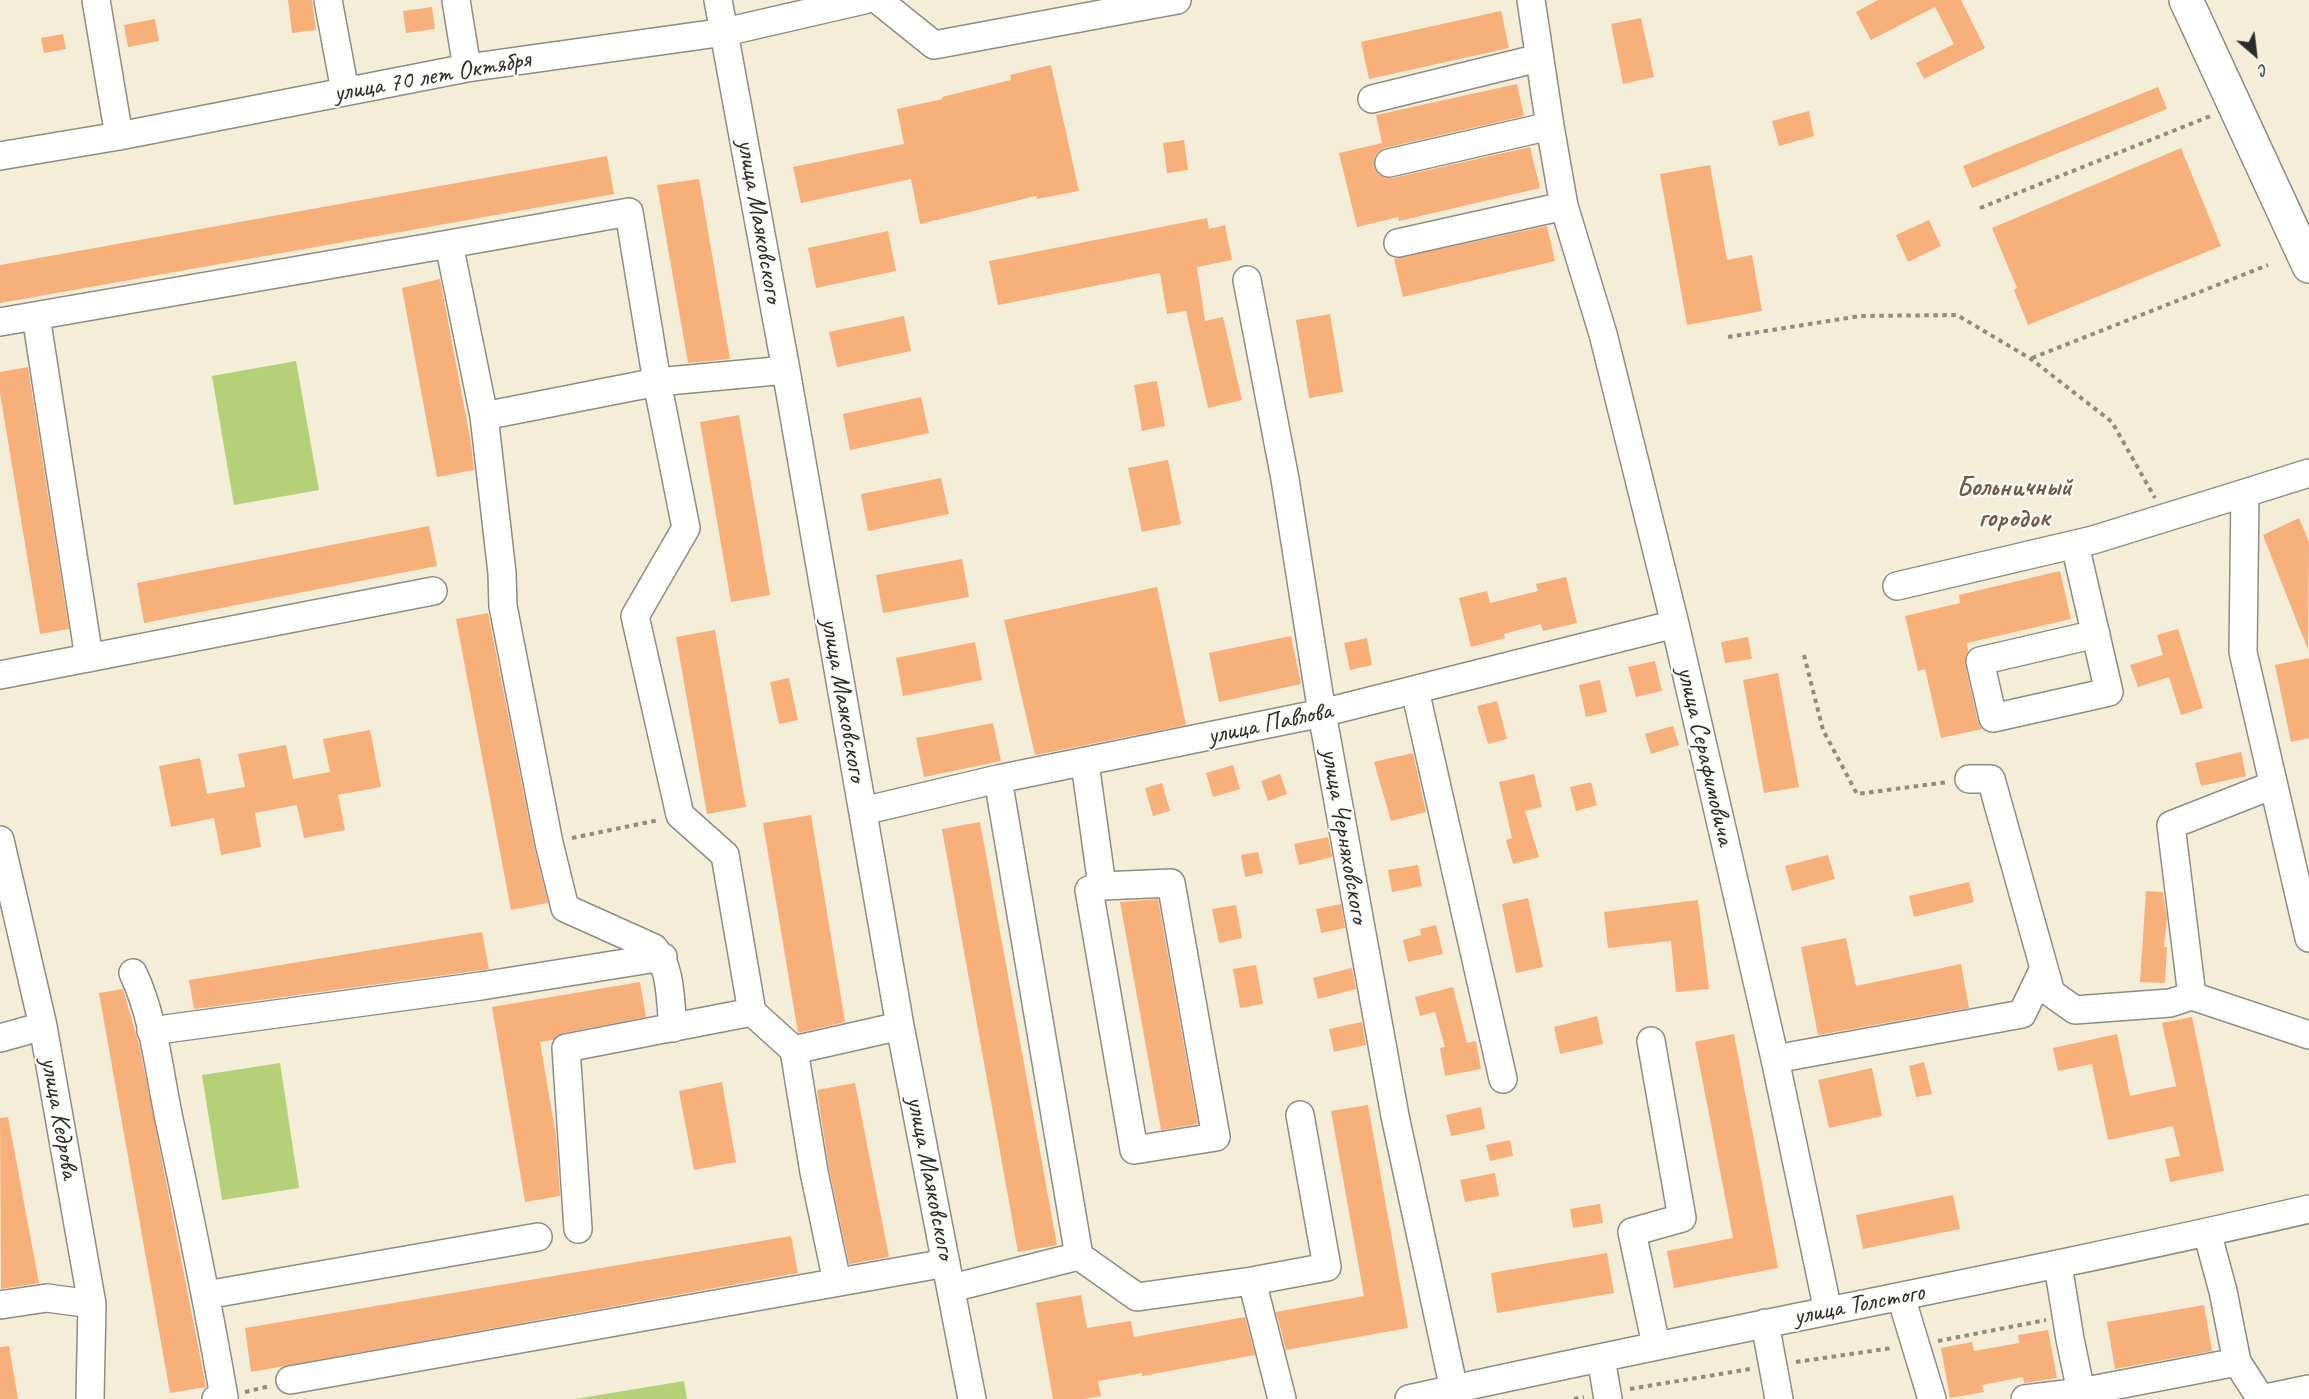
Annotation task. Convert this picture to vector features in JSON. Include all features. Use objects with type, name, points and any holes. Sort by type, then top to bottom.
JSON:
[{"type":"main road","points":[[2186,0],[2309,266]]},
{"type":"street","points":[[96,0],[119,136]]},
{"type":"street","points":[[328,0],[345,91]]},
{"type":"street","points":[[456,0],[468,68]]},
{"type":"street","name":"улица Маяковского","points":[[718,0],[786,370],[900,1026],[972,1399]]},
{"type":"street","name":"улица 70 лет Октября","points":[[0,156],[119,136],[468,68],[725,32],[864,0]]},
{"type":"street","points":[[878,0],[934,45],[1178,0]]},
{"type":"street","name":"улица Серафимовича","points":[[1531,0],[1564,206],[1603,334],[1675,624],[1775,1059],[1828,1311]]},
{"type":"street","points":[[1372,99],[1539,58]]},
{"type":"street","points":[[1389,163],[1550,126]]},
{"type":"street","points":[[1398,243],[1564,206]]},
{"type":"street","points":[[0,322],[629,212],[657,382],[686,528],[635,616],[680,815],[725,855],[752,1012],[794,1050],[814,1172],[837,1282]]},
{"type":"street","points":[[449,244],[484,416],[502,573],[503,606],[549,843],[565,908],[654,948],[663,957],[668,978],[673,1028]]},
{"type":"street","name":"улица Черняховского","points":[[1247,280],[1285,478],[1322,713],[1395,1116],[1455,1394]]},
{"type":"street","points":[[36,316],[89,658]]},
{"type":"street","points":[[484,416],[657,382],[786,370]]},
{"type":"street","points":[[1897,586],[2075,545],[2309,473]]},
{"type":"street","points":[[2246,493],[2244,652],[2309,938]]},
{"type":"street","points":[[2075,545],[2096,634],[2109,692],[1993,718],[1980,661],[2096,634]]},
{"type":"street","points":[[0,675],[433,591]]},
{"type":"street","name":"улица Павлова","points":[[862,811],[998,779],[1322,713],[1675,624]]},
{"type":"street","points":[[1415,690],[1503,1079]]},
{"type":"street","points":[[1085,763],[1102,886]]},
{"type":"street","points":[[998,779],[1079,1256]]},
{"type":"street","points":[[1969,779],[1991,779],[2050,993],[2075,1010],[2170,1004],[2192,996],[2309,1035]]},
{"type":"street","points":[[2192,996],[2171,825],[2273,785]]},
{"type":"street","name":"улица Кедрова","points":[[0,840],[43,1026],[92,1305],[90,1399]]},
{"type":"street","points":[[1171,883],[1216,1137],[1134,1150],[1089,890],[1102,886],[1171,883]]},
{"type":"street","points":[[151,1031],[481,986],[663,957]]},
{"type":"street","points":[[1775,1059],[2022,1014],[2044,968]]},
{"type":"street","points":[[133,973],[139,986],[151,1031],[206,1295],[220,1398]]},
{"type":"street","points":[[578,1229],[566,1048],[752,1012]]},
{"type":"street","points":[[0,1038],[43,1026]]},
{"type":"street","points":[[794,1050],[900,1026]]},
{"type":"street","points":[[1651,1041],[1682,1218],[1632,1232],[1656,1345]]},
{"type":"street","points":[[290,1380],[837,1282],[949,1275],[1079,1256],[1137,1297],[1252,1281],[1327,1267],[1300,1115]]},
{"type":"street","name":"улица Толстого","points":[[1409,1399],[1455,1394],[1656,1345],[1901,1298],[2309,1209]]},
{"type":"street","points":[[2207,1232],[2223,1291],[2237,1362],[2261,1399],[2309,1389]]},
{"type":"street","points":[[206,1295],[538,1237]]},
{"type":"street","points":[[2058,1265],[2081,1392]]},
{"type":"street","points":[[1252,1281],[1282,1399]]},
{"type":"street","points":[[0,1305],[47,1298],[92,1305]]},
{"type":"street","points":[[1901,1298],[1932,1399]]},
{"type":"street","points":[[1765,1323],[1779,1399]]},
{"type":"street","points":[[1601,1358],[1608,1396]]},
{"type":"street","points":[[2025,1399],[2081,1392],[2237,1362]]},
{"type":"path","points":[[1980,208],[2236,105]]},
{"type":"path","points":[[2031,359],[2268,265]]},
{"type":"path","points":[[1728,337],[1860,316],[1958,315],[2031,359],[2112,422],[2166,518]]},
{"type":"path","points":[[1804,655],[1822,730],[1857,794],[1969,779]]},
{"type":"path","points":[[549,843],[680,815]]},
{"type":"path","points":[[1574,1399],[1608,1396],[1774,1365],[1915,1345],[2067,1316]]},
{"type":"path","points":[[220,1398],[290,1380]]},
{"type":"green space","points":[[296,361],[319,490],[234,505],[212,376]]},
{"type":"green space","points":[[280,1063],[299,1188],[222,1200],[202,1075]]},
{"type":"green space","points":[[684,1381],[687,1399],[575,1399]]},
{"type":"building","points":[[288,0],[312,0],[316,30],[292,33]]},
{"type":"building","points":[[1878,0],[1961,0],[1985,48],[1924,79],[1916,63],[1954,44],[1935,7],[1871,40],[1856,12]]},
{"type":"building","points":[[432,7],[435,29],[406,33],[403,11]]},
{"type":"building","points":[[1501,11],[1509,48],[1369,79],[1361,42]]},
{"type":"building","points":[[1641,18],[1654,77],[1623,84],[1611,24]]},
{"type":"building","points":[[155,19],[159,41],[128,47],[124,25]]},
{"type":"building","points":[[63,34],[66,49],[44,53],[41,38]]},
{"type":"building","points":[[1051,65],[1079,191],[1037,199],[1036,196],[920,224],[911,179],[801,203],[793,167],[904,144],[897,109],[1011,80],[1010,75]]},
{"type":"building","points":[[1517,84],[1524,116],[1385,148],[1374,158],[1374,166],[1378,174],[1385,178],[1393,178],[1530,147],[1540,188],[1399,221],[1398,217],[1357,227],[1339,153],[1382,143],[1376,115]]},
{"type":"building","points":[[2158,87],[2167,109],[1972,188],[1963,166]]},
{"type":"building","points":[[1809,111],[1814,136],[1779,146],[1772,121]]},
{"type":"building","points":[[1184,140],[1188,170],[1167,173],[1163,143]]},
{"type":"building","points":[[2181,148],[2221,246],[2028,325],[2014,290],[2017,288],[1992,228]]},
{"type":"building","points":[[607,156],[614,194],[0,303],[0,265]]},
{"type":"building","points":[[1710,165],[1727,260],[1752,255],[1762,311],[1687,325],[1660,174]]},
{"type":"building","points":[[699,179],[730,359],[688,363],[657,185]]},
{"type":"building","points":[[1207,218],[1209,229],[1225,225],[1232,260],[1197,267],[1205,321],[1223,317],[1242,400],[1208,408],[1186,311],[1167,314],[1160,273],[998,305],[989,261]]},
{"type":"building","points":[[1929,220],[1941,246],[1908,262],[1896,235]]},
{"type":"building","points":[[1547,226],[1555,261],[1403,297],[1394,259]]},
{"type":"building","points":[[888,231],[896,271],[816,288],[808,248]]},
{"type":"building","points":[[440,279],[474,470],[437,477],[402,288]]},
{"type":"building","points":[[1330,314],[1343,392],[1309,398],[1296,320]]},
{"type":"building","points":[[904,316],[911,351],[837,367],[829,332]]},
{"type":"building","points":[[28,367],[69,629],[40,634],[0,393],[0,372]]},
{"type":"building","points":[[1157,381],[1165,426],[1142,431],[1134,385]]},
{"type":"building","points":[[921,397],[929,433],[850,450],[843,414]]},
{"type":"building","points":[[739,415],[770,595],[731,602],[700,422]]},
{"type":"building","points":[[1168,460],[1181,524],[1142,532],[1128,468]]},
{"type":"building","points":[[941,478],[949,514],[868,531],[861,494]]},
{"type":"building","points":[[2299,518],[2309,542],[2308,650],[2263,535]]},
{"type":"building","points":[[429,526],[437,566],[144,623],[137,583]]},
{"type":"building","points":[[962,559],[969,597],[883,613],[876,575]]},
{"type":"building","points":[[2060,571],[2071,619],[1967,643],[1965,664],[1978,722],[1982,729],[1941,738],[1925,669],[1918,671],[1905,616],[1960,603],[1959,595]]},
{"type":"building","points":[[1566,577],[1577,623],[1543,631],[1541,624],[1504,634],[1505,638],[1471,647],[1459,598],[1487,591],[1490,603],[1538,591],[1536,584]]},
{"type":"building","points":[[1157,587],[1186,725],[1035,755],[1004,620]]},
{"type":"building","points":[[488,613],[534,846],[548,903],[511,910],[456,619]]},
{"type":"building","points":[[2178,629],[2203,708],[2181,715],[2169,677],[2138,687],[2130,665],[2163,655],[2157,635]]},
{"type":"building","points":[[715,630],[746,807],[707,814],[676,637]]},
{"type":"building","points":[[1291,636],[1301,684],[1219,702],[1209,653]]},
{"type":"building","points":[[1748,637],[1752,659],[1725,663],[1721,642]]},
{"type":"building","points":[[1367,638],[1372,665],[1350,670],[1344,643]]},
{"type":"building","points":[[975,642],[982,680],[903,696],[896,658]]},
{"type":"building","points":[[2309,658],[2309,738],[2291,742],[2275,665]]},
{"type":"building","points":[[1655,661],[1662,691],[1636,697],[1628,667]]},
{"type":"building","points":[[1778,673],[1799,787],[1764,793],[1743,680]]},
{"type":"building","points":[[789,678],[798,720],[779,724],[770,682]]},
{"type":"building","points":[[1600,680],[1607,712],[1586,717],[1579,685]]},
{"type":"building","points":[[1497,701],[1507,739],[1488,744],[1477,706]]},
{"type":"building","points":[[993,723],[1001,761],[924,777],[916,738]]},
{"type":"building","points":[[1673,726],[1679,745],[1651,754],[1645,734]]},
{"type":"building","points":[[370,730],[381,787],[338,795],[345,830],[304,838],[297,805],[255,813],[261,847],[221,855],[214,818],[171,827],[159,766],[200,758],[207,794],[245,787],[238,754],[286,745],[293,779],[330,772],[323,739]]},
{"type":"building","points":[[2241,752],[2246,776],[2201,786],[2195,763]]},
{"type":"building","points":[[1413,753],[1426,812],[1391,821],[1374,762]]},
{"type":"building","points":[[1233,765],[1240,789],[1213,797],[1206,773]]},
{"type":"building","points":[[1280,774],[1287,794],[1268,801],[1261,781]]},
{"type":"building","points":[[1534,774],[1542,807],[1525,811],[1539,857],[1513,864],[1506,840],[1512,838],[1499,782]]},
{"type":"building","points":[[1591,782],[1597,805],[1576,811],[1570,787]]},
{"type":"building","points":[[1162,783],[1170,811],[1153,816],[1145,788]]},
{"type":"building","points":[[811,815],[845,1022],[798,1033],[763,823]]},
{"type":"building","points":[[980,822],[1057,1245],[1018,1252],[942,829]]},
{"type":"building","points":[[1328,837],[1332,857],[1299,865],[1294,844]]},
{"type":"building","points":[[1258,852],[1263,873],[1245,877],[1241,855]]},
{"type":"building","points":[[1828,855],[1835,879],[1792,891],[1785,866]]},
{"type":"building","points":[[1418,865],[1422,886],[1392,892],[1388,870]]},
{"type":"building","points":[[1969,882],[1974,902],[1914,917],[1909,896]]},
{"type":"building","points":[[2146,891],[2163,892],[2167,918],[2164,947],[2167,947],[2165,983],[2140,982]]},
{"type":"building","points":[[1528,898],[1543,967],[1516,973],[1502,904]]},
{"type":"building","points":[[1158,899],[1198,1124],[1161,1130],[1120,902]]},
{"type":"building","points":[[1698,900],[1709,989],[1676,992],[1671,941],[1608,948],[1604,912]]},
{"type":"building","points":[[1341,904],[1345,928],[1321,933],[1316,909]]},
{"type":"building","points":[[1236,905],[1242,938],[1219,943],[1212,909]]},
{"type":"building","points":[[1436,925],[1443,954],[1408,962],[1403,940],[1421,935],[1420,929]]},
{"type":"building","points":[[482,932],[489,969],[194,1009],[189,980]]},
{"type":"building","points":[[1846,938],[1856,986],[1961,964],[1969,1008],[1818,1035],[1801,947]]},
{"type":"building","points":[[1256,965],[1263,1004],[1240,1008],[1233,969]]},
{"type":"building","points":[[1352,968],[1356,989],[1318,999],[1313,978]]},
{"type":"building","points":[[640,982],[646,1017],[563,1033],[553,1040],[540,1042],[556,1136],[560,1196],[525,1202],[492,1007]]},
{"type":"building","points":[[1453,987],[1467,1043],[1476,1041],[1481,1069],[1445,1076],[1440,1048],[1445,1047],[1435,1012],[1420,1016],[1415,997]]},
{"type":"building","points":[[123,989],[140,1048],[206,1387],[170,1393],[99,993]]},
{"type":"building","points":[[1597,1016],[1603,1044],[1560,1054],[1554,1027]]},
{"type":"building","points":[[2192,1017],[2224,1171],[2170,1182],[2165,1159],[2180,1156],[2173,1126],[2108,1140],[2092,1064],[2058,1071],[2053,1048],[2117,1034],[2130,1096],[2176,1086],[2162,1023]]},
{"type":"building","points":[[1362,1022],[1366,1045],[1334,1052],[1329,1029]]},
{"type":"building","points":[[1734,1034],[1778,1268],[1674,1288],[1667,1251],[1733,1238],[1695,1042]]},
{"type":"building","points":[[1924,1062],[1932,1094],[1916,1097],[1909,1066]]},
{"type":"building","points":[[1872,1068],[1882,1116],[1829,1128],[1818,1080]]},
{"type":"building","points":[[722,1082],[736,1162],[694,1170],[679,1091]]},
{"type":"building","points":[[855,1083],[889,1257],[849,1264],[829,1169],[817,1090]]},
{"type":"building","points":[[1368,1105],[1408,1328],[1286,1350],[1276,1312],[1364,1296],[1331,1111]]},
{"type":"building","points":[[1481,1107],[1485,1129],[1451,1136],[1446,1115]]},
{"type":"building","points":[[8,1117],[39,1283],[1,1289],[0,1118]]},
{"type":"building","points":[[1510,1140],[1513,1156],[1490,1161],[1486,1145]]},
{"type":"building","points":[[1495,1173],[1499,1196],[1465,1202],[1460,1180]]},
{"type":"building","points":[[1953,1195],[1960,1229],[1863,1249],[1856,1215]]},
{"type":"building","points":[[1600,1204],[1603,1223],[1573,1228],[1570,1209]]},
{"type":"building","points":[[791,1236],[798,1273],[251,1372],[245,1328]]},
{"type":"building","points":[[1607,1253],[1614,1293],[1497,1313],[1491,1273]]},
{"type":"building","points":[[1081,1295],[1087,1328],[1131,1321],[1134,1337],[1245,1317],[1255,1355],[1142,1376],[1142,1373],[1098,1381],[1101,1396],[1084,1399],[1053,1399],[1036,1303]]},
{"type":"building","points":[[2204,1305],[2212,1351],[2115,1369],[2107,1322]]},
{"type":"building","points":[[2048,1330],[2057,1378],[2024,1383],[2023,1377],[1982,1385],[1984,1392],[1950,1398],[1941,1348],[1972,1342],[1974,1351],[2019,1343],[2018,1335]]},
{"type":"building","points":[[9,1346],[18,1399],[0,1399],[0,1347]]},
{"type":"district","name":"Больничный городок","points":[[2014,504]]}]
